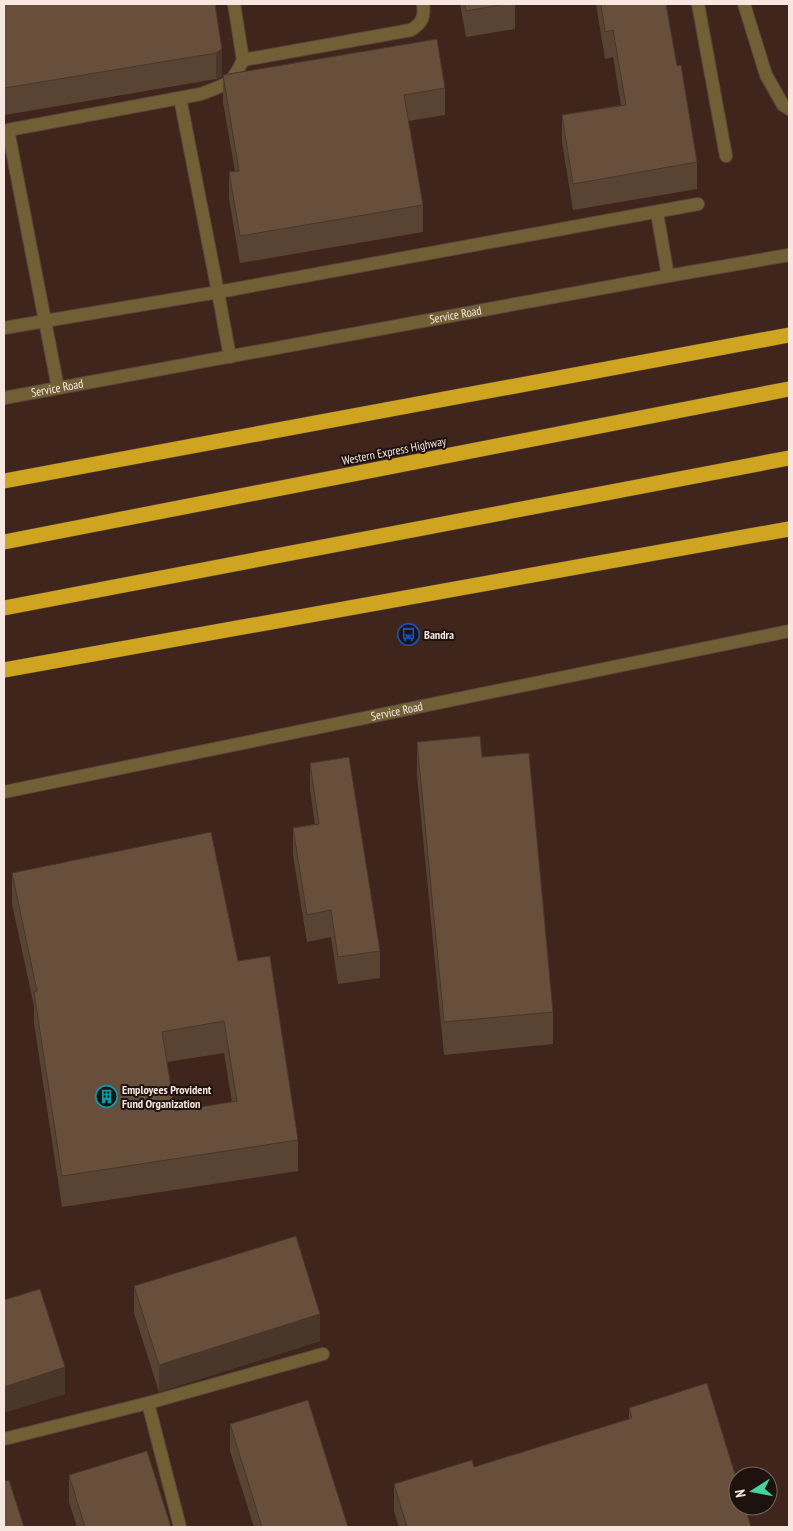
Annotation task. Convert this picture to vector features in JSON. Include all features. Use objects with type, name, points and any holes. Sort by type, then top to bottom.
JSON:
[{"type":"highway","points":[[4,481],[789,335]]},
{"type":"highway","name":"Western Express Highway","points":[[4,542],[789,389]]},
{"type":"highway","points":[[4,608],[789,458]]},
{"type":"highway","points":[[4,670],[789,529]]},
{"type":"street","points":[[58,388],[6,129],[201,94],[227,84],[236,75],[243,60],[234,4]]},
{"type":"street","points":[[243,60],[410,30],[419,24],[422,19],[424,13],[423,4]]},
{"type":"street","points":[[698,4],[726,156]]},
{"type":"street","points":[[744,4],[766,75],[783,105],[789,109]]},
{"type":"street","points":[[180,98],[230,357]]},
{"type":"street","points":[[4,328],[218,292],[698,204]]},
{"type":"street","points":[[657,213],[668,276]]},
{"type":"street","name":"Service Road","points":[[4,398],[789,255]]},
{"type":"street","name":"Service Road","points":[[4,792],[789,631]]},
{"type":"street","points":[[4,1439],[148,1403],[323,1354]]},
{"type":"street","points":[[148,1403],[180,1527]]},
{"type":"building","points":[[4,4],[215,4],[222,49],[216,53],[5,88]]},
{"type":"building","points":[[465,4],[506,4],[466,11]]},
{"type":"building","points":[[601,4],[666,4],[677,66],[681,65],[697,162],[573,184],[562,115],[626,105],[613,30],[605,32]]},
{"type":"building","points":[[437,39],[445,88],[404,95],[423,205],[240,236],[229,172],[239,171],[223,75]]},
{"type":"building","points":[[480,736],[482,757],[529,753],[553,1012],[444,1022],[417,742]]},
{"type":"building","points":[[349,757],[380,951],[338,957],[331,910],[307,915],[293,828],[319,824],[310,763]]},
{"type":"building","points":[[211,832],[238,961],[270,956],[298,1140],[62,1176],[34,992],[37,991],[12,873]],"holes":[[[224,1021],[237,1101],[175,1111],[162,1032]]]},
{"type":"building","points":[[296,1236],[320,1314],[159,1365],[134,1286]]},
{"type":"building","points":[[40,1289],[65,1367],[4,1387],[4,1300]]},
{"type":"building","points":[[707,1383],[732,1466],[728,1466],[728,1516],[748,1516],[751,1527],[407,1527],[394,1484],[472,1460],[474,1467],[632,1418],[629,1408]]},
{"type":"building","points":[[308,1400],[348,1527],[262,1527],[230,1424]]},
{"type":"building","points":[[147,1451],[171,1527],[85,1527],[69,1475]]},
{"type":"building","points":[[9,1480],[24,1527],[4,1527],[4,1481]]},
{"type":"place","name":"Bandra","points":[[408,635]]},
{"type":"place","name":"Employees Provident Fund Organization","points":[[106,1097]]}]
